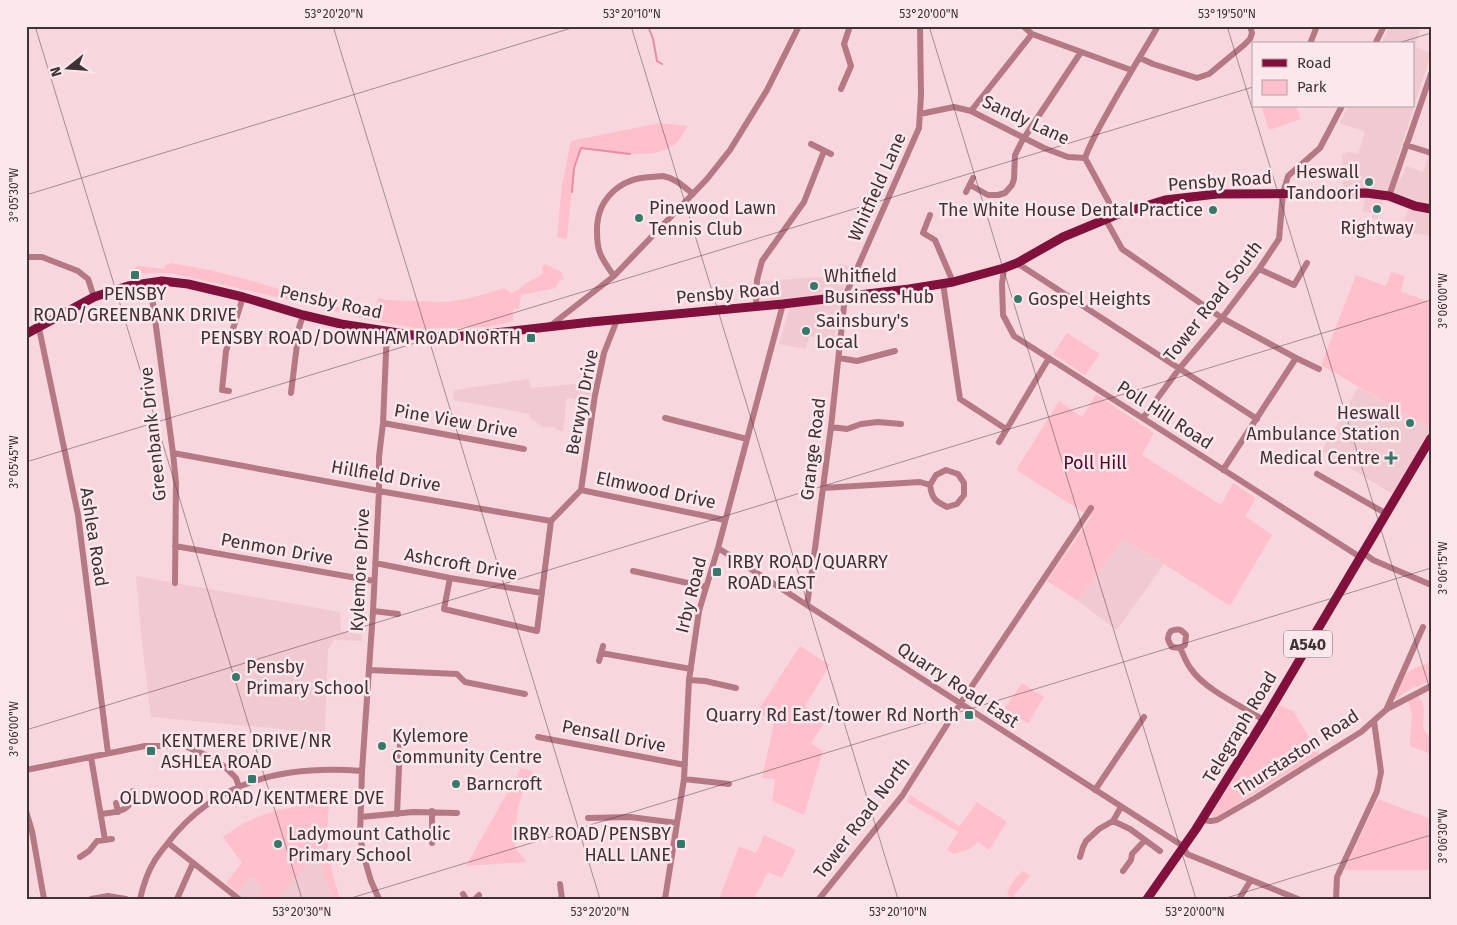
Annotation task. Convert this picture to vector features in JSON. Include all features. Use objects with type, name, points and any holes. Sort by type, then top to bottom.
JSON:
[{"type":"main road","name":"Pensby Road","points":[[26,334],[94,297],[128,286],[150,282],[162,281],[188,284],[341,324],[418,336],[450,337],[756,307],[953,282],[1017,264],[1063,238],[1116,215],[1165,200],[1217,194],[1366,193],[1389,196],[1414,206],[1431,209]]},
{"type":"main road","name":"Telegraph Road","points":[[1147,899],[1201,820],[1264,720],[1431,438]]},
{"type":"street","points":[[549,327],[614,276],[707,179],[730,150],[767,90],[798,26]]},
{"type":"street","points":[[841,89],[851,66],[844,44],[850,26]]},
{"type":"street","name":"Whitfield Lane","points":[[845,296],[919,128],[920,26]]},
{"type":"street","points":[[1023,26],[1032,34],[1130,70]]},
{"type":"street","points":[[1085,158],[1091,142],[1130,70],[1140,58],[1158,26]]},
{"type":"street","points":[[1140,58],[1162,68],[1197,78],[1208,74],[1250,39],[1252,33],[1250,26]]},
{"type":"street","points":[[1311,42],[1317,26]]},
{"type":"street","points":[[1376,42],[1384,26]]},
{"type":"street","points":[[971,111],[1032,34]]},
{"type":"street","points":[[973,178],[968,188],[988,195],[998,196],[1005,193],[1012,185],[1015,155],[1081,52]]},
{"type":"street","points":[[1389,196],[1431,74]]},
{"type":"street","name":"Sandy Lane","points":[[920,114],[954,107],[971,111],[1044,148],[1068,157],[1085,158],[1116,215]]},
{"type":"street","points":[[1283,193],[1288,176],[1320,148],[1341,108]]},
{"type":"street","points":[[756,307],[757,280],[762,261],[804,202],[828,152],[811,144]]},
{"type":"street","points":[[1406,145],[1431,153]]},
{"type":"street","points":[[614,276],[600,254],[597,242],[599,212],[609,196],[620,186],[632,179],[663,176],[675,180],[693,194]]},
{"type":"street","name":"Tower Road South","points":[[1143,418],[1179,369],[1222,318],[1279,239],[1283,193]]},
{"type":"street","points":[[930,214],[923,234],[935,240],[953,282]]},
{"type":"street","points":[[1106,220],[1122,249],[1222,318],[1319,369]]},
{"type":"street","points":[[26,257],[42,258],[78,271],[88,279],[94,297]]},
{"type":"street","points":[[1259,268],[1294,285],[1307,262]]},
{"type":"street","points":[[1017,264],[1257,419]]},
{"type":"street","name":"Poll Hill Road","points":[[1004,268],[1002,284],[1003,315],[1014,336],[1223,470],[1361,554],[1431,584]]},
{"type":"street","name":"Greenbank Drive","points":[[150,282],[176,483],[175,583]]},
{"type":"street","points":[[943,283],[960,399],[1006,428]]},
{"type":"street","name":"Grange Road","points":[[807,605],[831,427],[845,296]]},
{"type":"street","points":[[229,391],[222,390],[226,351],[243,297]]},
{"type":"street","name":"Irby Road","points":[[665,899],[684,779],[689,680],[699,611],[718,548],[783,304]]},
{"type":"street","points":[[291,393],[299,328],[303,315]]},
{"type":"street","name":"Berwyn Drive","points":[[581,490],[595,395],[604,353],[617,320]]},
{"type":"street","name":"Ashlea Road","points":[[39,328],[78,515],[108,753]]},
{"type":"street","name":"Kylemore Drive","points":[[379,899],[371,881],[360,836],[387,330]]},
{"type":"street","points":[[839,358],[857,361],[895,351]]},
{"type":"street","points":[[999,442],[1049,358]]},
{"type":"street","points":[[1223,470],[1296,358]]},
{"type":"street","points":[[665,418],[747,439]]},
{"type":"street","points":[[831,427],[847,429],[861,424],[878,422],[900,424]]},
{"type":"street","name":"Pine View Drive","points":[[382,423],[524,449]]},
{"type":"street","name":"Hillfield Drive","points":[[173,453],[552,521]]},
{"type":"street","points":[[946,470],[958,474],[964,483],[964,495],[957,504],[947,507],[931,496],[930,485],[936,475],[946,470]]},
{"type":"street","points":[[1317,474],[1385,513]]},
{"type":"street","points":[[823,488],[920,482],[930,485]]},
{"type":"street","points":[[450,578],[444,609],[537,631],[552,521],[581,490]]},
{"type":"street","name":"Elmwood Drive","points":[[581,490],[725,520]]},
{"type":"street","points":[[960,704],[1091,508]]},
{"type":"street","name":"Penmon Drive","points":[[175,546],[374,581]]},
{"type":"street","name":"Quarry Road East","points":[[718,548],[1183,846],[1187,854],[1293,898]]},
{"type":"street","name":"Ashcroft Drive","points":[[375,563],[450,578],[542,593]]},
{"type":"street","points":[[633,571],[706,587]]},
{"type":"street","points":[[373,611],[398,614]]},
{"type":"street","points":[[1386,709],[1423,627]]},
{"type":"street","points":[[599,661],[603,646]]},
{"type":"street","points":[[1180,648],[1197,677],[1220,694],[1264,720]]},
{"type":"street","points":[[601,653],[691,669]]},
{"type":"street","points":[[369,670],[457,674],[466,682],[525,694]]},
{"type":"street","points":[[689,680],[705,681],[736,688]]},
{"type":"street","name":"Thurstaston Road","points":[[1201,820],[1211,821],[1224,816],[1256,798],[1361,732],[1386,709],[1431,686]]},
{"type":"street","name":"Tower Road North","points":[[820,898],[902,796],[960,704]]},
{"type":"street","points":[[1095,790],[1144,717]]},
{"type":"street","points":[[1336,899],[1337,877],[1377,791],[1381,772],[1374,721]]},
{"type":"street","name":"Pensall Drive","points":[[538,737],[685,765]]},
{"type":"street","points":[[397,814],[400,745]]},
{"type":"street","points":[[26,770],[145,746],[185,746],[210,757],[225,767],[236,778],[239,787]]},
{"type":"street","points":[[80,857],[97,841],[108,839],[101,814],[91,758]]},
{"type":"street","points":[[140,899],[155,860],[176,832],[197,812],[219,796],[268,776],[290,772],[342,769],[362,771]]},
{"type":"street","points":[[684,779],[729,784]]},
{"type":"street","points":[[101,814],[125,810],[133,798],[133,791]]},
{"type":"street","points":[[116,803],[118,812]]},
{"type":"street","points":[[1080,857],[1086,841],[1098,829],[1113,821],[1121,807]]},
{"type":"street","points":[[26,811],[44,899]]},
{"type":"street","points":[[423,837],[432,840],[432,811]]},
{"type":"street","points":[[361,817],[432,811],[457,812]]},
{"type":"street","points":[[588,818],[630,817],[677,823]]},
{"type":"street","points":[[1113,821],[1130,829],[1160,850]]},
{"type":"street","points":[[1123,871],[1131,860],[1132,854],[1145,840]]},
{"type":"street","points":[[168,843],[239,899]]},
{"type":"street","points":[[177,899],[193,863]]},
{"type":"street","points":[[1239,899],[1251,880]]},
{"type":"street","points":[[560,884],[562,899]]},
{"type":"street","points":[[91,899],[108,896],[126,899]]},
{"type":"shaded area","points":[[1390,26],[1407,26],[1420,30],[1415,47],[1431,53],[1414,107],[1414,42],[1382,42]]},
{"type":"shaded area","points":[[1347,108],[1414,108],[1392,176],[1402,178],[1406,166],[1423,172],[1428,156],[1431,157],[1431,236],[1400,231],[1409,208],[1384,200],[1377,219],[1372,218],[1373,213],[1363,212],[1366,189],[1343,189],[1342,155],[1348,152],[1358,154],[1365,132],[1340,123]]},
{"type":"shaded area","points":[[840,263],[852,268],[842,291],[835,338],[809,337],[806,349],[779,344],[792,300],[760,303],[761,281],[834,276]]},
{"type":"shaded area","points":[[529,379],[531,388],[592,384],[590,402],[567,398],[563,431],[556,430],[555,427],[544,428],[530,418],[530,414],[453,400],[454,390]]},
{"type":"shaded area","points":[[1358,387],[1431,428],[1431,434],[1394,495],[1322,451]]},
{"type":"shaded area","points":[[1123,538],[1164,564],[1117,630],[1078,601]]},
{"type":"shaded area","name":"Pensby Primary School","points":[[136,576],[340,612],[341,631],[362,635],[362,641],[334,640],[328,649],[325,733],[151,717]]},
{"type":"shaded area","name":"Ladymount Catholic Primary School","points":[[329,803],[327,832],[329,852],[340,899],[250,899],[242,897],[226,883],[242,863],[223,837],[244,823],[274,812],[302,805]]},
{"type":"green space","points":[[1262,108],[1297,108],[1301,119],[1269,130]]},
{"type":"green space","points":[[660,123],[688,126],[674,145],[653,153],[629,154],[581,148],[574,168],[567,239],[557,237],[562,185],[571,141]]},
{"type":"green space","points":[[171,263],[210,270],[256,282],[357,313],[374,321],[170,273],[133,273],[138,266],[163,269]]},
{"type":"green space","points":[[545,264],[562,272],[564,279],[558,282],[556,288],[521,295],[519,309],[513,309],[513,321],[485,327],[421,329],[374,321],[378,298],[386,300],[446,302],[471,298],[504,288],[511,293],[541,275]]},
{"type":"green space","points":[[1391,272],[1405,276],[1401,291],[1431,303],[1431,428],[1321,365],[1356,275],[1386,286]]},
{"type":"green space","points":[[1067,333],[1100,354],[1085,375],[1053,354]]},
{"type":"green space","name":"Poll Hill","points":[[1096,394],[1154,433],[1142,455],[1221,505],[1233,483],[1256,498],[1245,516],[1272,535],[1230,606],[1123,538],[1078,601],[1047,581],[1091,517],[1016,470],[1059,401],[1082,417]]},
{"type":"green space","points":[[800,646],[830,665],[805,706],[826,720],[811,743],[823,751],[804,815],[772,801],[775,779],[762,778],[774,722],[757,712]]},
{"type":"green space","points":[[1431,662],[1431,681],[1410,689],[1393,701],[1405,674]]},
{"type":"green space","points":[[1022,683],[1044,697],[1028,724],[1005,708]]},
{"type":"green space","points":[[1418,695],[1424,712],[1424,730],[1431,738],[1431,754],[1410,746],[1412,716],[1408,700]]},
{"type":"green space","points":[[1280,705],[1294,712],[1319,754],[1214,818],[1211,814]]},
{"type":"green space","points":[[521,768],[532,771],[534,778],[522,794],[518,808],[514,842],[517,850],[527,862],[466,866]]},
{"type":"green space","points":[[910,795],[960,826],[977,802],[1007,822],[989,850],[978,842],[970,849],[954,854],[947,850],[958,832],[907,802]]},
{"type":"green space","points":[[1378,799],[1431,819],[1431,870],[1344,870]]},
{"type":"green space","name":"Ladymount Catholic Primary School","points":[[329,803],[327,840],[329,857],[340,899],[336,899],[331,894],[324,873],[327,870],[313,857],[276,899],[257,899],[265,889],[250,876],[237,891],[226,883],[242,863],[223,837],[243,824],[274,811]]},
{"type":"green space","points":[[764,835],[796,850],[782,878],[768,872],[754,899],[719,899],[739,846],[756,853]]},
{"type":"green space","points":[[1023,871],[1030,876],[1012,898],[1007,894],[1008,890],[1013,881]]},
{"type":"waterway","points":[[648,26],[653,39],[657,61],[662,64]]},
{"type":"waterway","points":[[572,192],[574,168],[581,148],[630,154]]},
{"type":"place","name":"Heswall Tandoori","points":[[1369,182]]},
{"type":"place","name":"Rightway","points":[[1377,209]]},
{"type":"place","name":"The White House Dental Practice","points":[[1213,210]]},
{"type":"place","name":"Pinewood Lawn Tennis Club","points":[[639,218]]},
{"type":"place","name":"PENSBY ROAD/GREENBANK DRIVE","points":[[135,275]]},
{"type":"place","name":"Whitfield Business Hub","points":[[814,286]]},
{"type":"place","name":"Gospel Heights","points":[[1018,299]]},
{"type":"place","name":"Sainsbury's Local","points":[[806,331]]},
{"type":"place","name":"PENSBY ROAD/DOWNHAM ROAD NORTH","points":[[531,338]]},
{"type":"place","name":"Heswall Ambulance Station","points":[[1410,423]]},
{"type":"place","name":"Medical Centre","points":[[1391,458]]},
{"type":"place","name":"IRBY ROAD/QUARRY ROAD EAST","points":[[717,572]]},
{"type":"place","name":"Pensby Primary School","points":[[236,677]]},
{"type":"place","name":"Quarry Rd East/tower Rd North","points":[[969,715]]},
{"type":"place","name":"Kylemore Community Centre","points":[[382,746]]},
{"type":"place","name":"KENTMERE DRIVE/NR ASHLEA ROAD","points":[[151,751]]},
{"type":"place","name":"OLDWOOD ROAD/KENTMERE DVE","points":[[252,779]]},
{"type":"place","name":"Barncroft","points":[[456,784]]},
{"type":"place","name":"Ladymount Catholic Primary School","points":[[278,844]]},
{"type":"place","name":"IRBY ROAD/PENSBY HALL LANE","points":[[681,844]]}]
